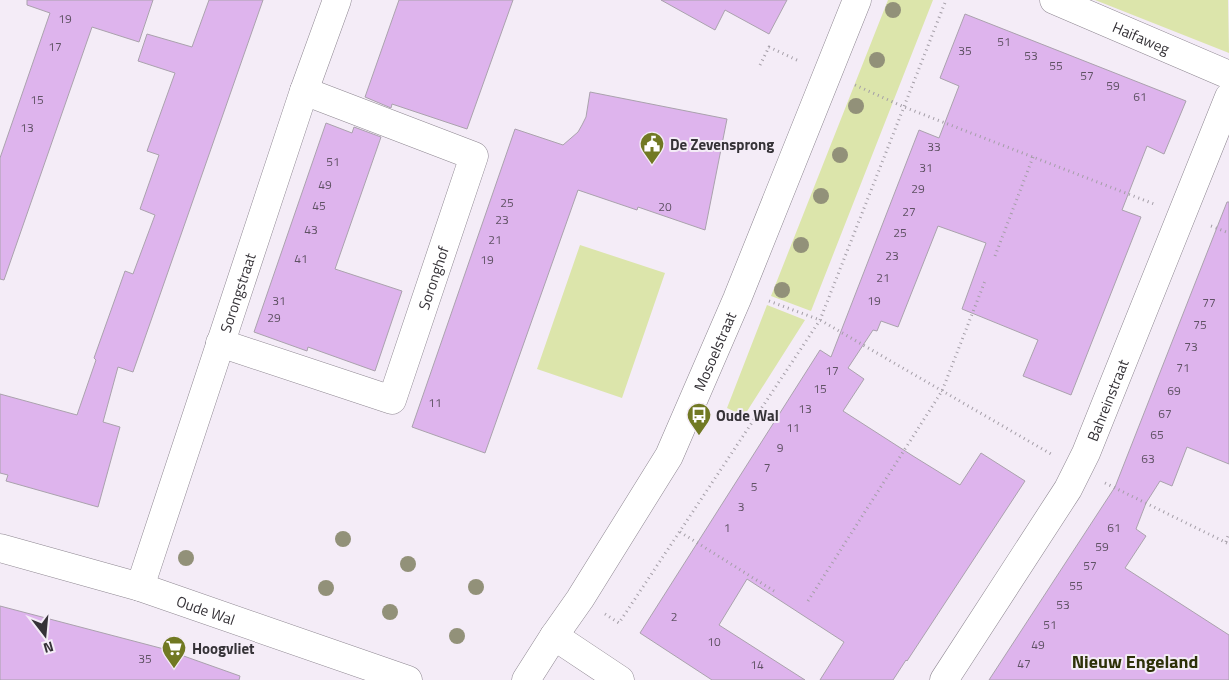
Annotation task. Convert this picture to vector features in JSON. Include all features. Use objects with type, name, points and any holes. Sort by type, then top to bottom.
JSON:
[{"type":"street","name":"Sorongstraat","points":[[140,587],[304,91],[337,0]]},
{"type":"street","name":"Mosoelstraat","points":[[526,680],[580,599],[669,456],[741,290],[857,0]]},
{"type":"street","name":"Haifaweg","points":[[1054,0],[1229,75]]},
{"type":"street","name":"Soronghof","points":[[220,343],[392,400],[471,166],[474,156],[304,91]]},
{"type":"street","name":"Bahreinstraat","points":[[944,680],[1068,488],[1086,453],[1229,98]]},
{"type":"street","name":"Oude Wal","points":[[0,548],[140,587],[408,680]]},
{"type":"street","points":[[554,636],[620,680]]},
{"type":"path","points":[[619,623],[820,320],[946,0]]},
{"type":"path","points":[[760,65],[769,47],[904,107],[1229,233]]},
{"type":"path","points":[[995,256],[1033,157]]},
{"type":"path","points":[[808,601],[942,391],[985,281]]},
{"type":"path","points":[[741,290],[820,320],[1077,469],[1227,543],[1229,534]]},
{"type":"path","points":[[680,532],[774,591]]},
{"type":"green space","points":[[888,0],[933,0],[811,311],[771,296]]},
{"type":"green space","points":[[1095,0],[1228,0],[1229,53]]},
{"type":"green space","points":[[580,245],[665,273],[622,398],[537,369]]},
{"type":"green space","points":[[767,305],[805,320],[744,416],[727,408]]},
{"type":"building","points":[[27,0],[153,0],[139,42],[92,27],[4,280],[0,279],[0,158],[50,13],[27,5]]},
{"type":"building","points":[[209,0],[263,0],[133,372],[118,367],[103,422],[120,427],[98,507],[6,481],[8,475],[0,473],[0,394],[77,415],[96,360],[94,358],[125,271],[133,274],[155,215],[140,209],[159,155],[147,151],[175,73],[138,61],[147,34],[192,47]]},
{"type":"building","points":[[399,0],[513,0],[467,129],[392,104],[391,108],[365,97]]},
{"type":"building","points":[[661,0],[787,0],[769,34],[725,10],[715,30]]},
{"type":"building","points":[[965,14],[1186,101],[1164,154],[1147,146],[1122,210],[1141,217],[1071,395],[1023,376],[1038,340],[962,309],[986,243],[938,226],[898,327],[881,321],[877,331],[873,330],[848,368],[864,379],[843,411],[913,456],[960,485],[981,453],[1025,481],[893,680],[820,680],[844,642],[747,579],[719,625],[805,680],[712,680],[640,633],[820,350],[831,357],[919,130],[939,138],[959,86],[940,78]]},
{"type":"building","points":[[590,92],[727,119],[705,230],[638,207],[637,210],[578,190],[485,453],[412,427],[515,129],[563,145],[578,132],[582,125],[586,117]]},
{"type":"building","points":[[326,123],[352,133],[354,127],[381,137],[335,269],[402,291],[375,371],[308,347],[307,351],[254,332]]},
{"type":"building","points":[[1227,202],[1229,202],[1229,464],[1187,447],[1172,486],[1160,481],[1146,503],[1136,529],[1146,536],[1125,568],[1229,635],[1229,680],[989,680],[1115,487]]},
{"type":"building","points":[[0,606],[164,649],[240,676],[239,680],[0,680]]},
{"type":"place","name":"De Zevensprong","points":[[652,165]]},
{"type":"place","name":"Oude Wal","points":[[699,436]]},
{"type":"place","name":"Hoogvliet","points":[[174,669]]},
{"type":"district","name":"Nieuw Engeland","points":[[1135,661]]}]
